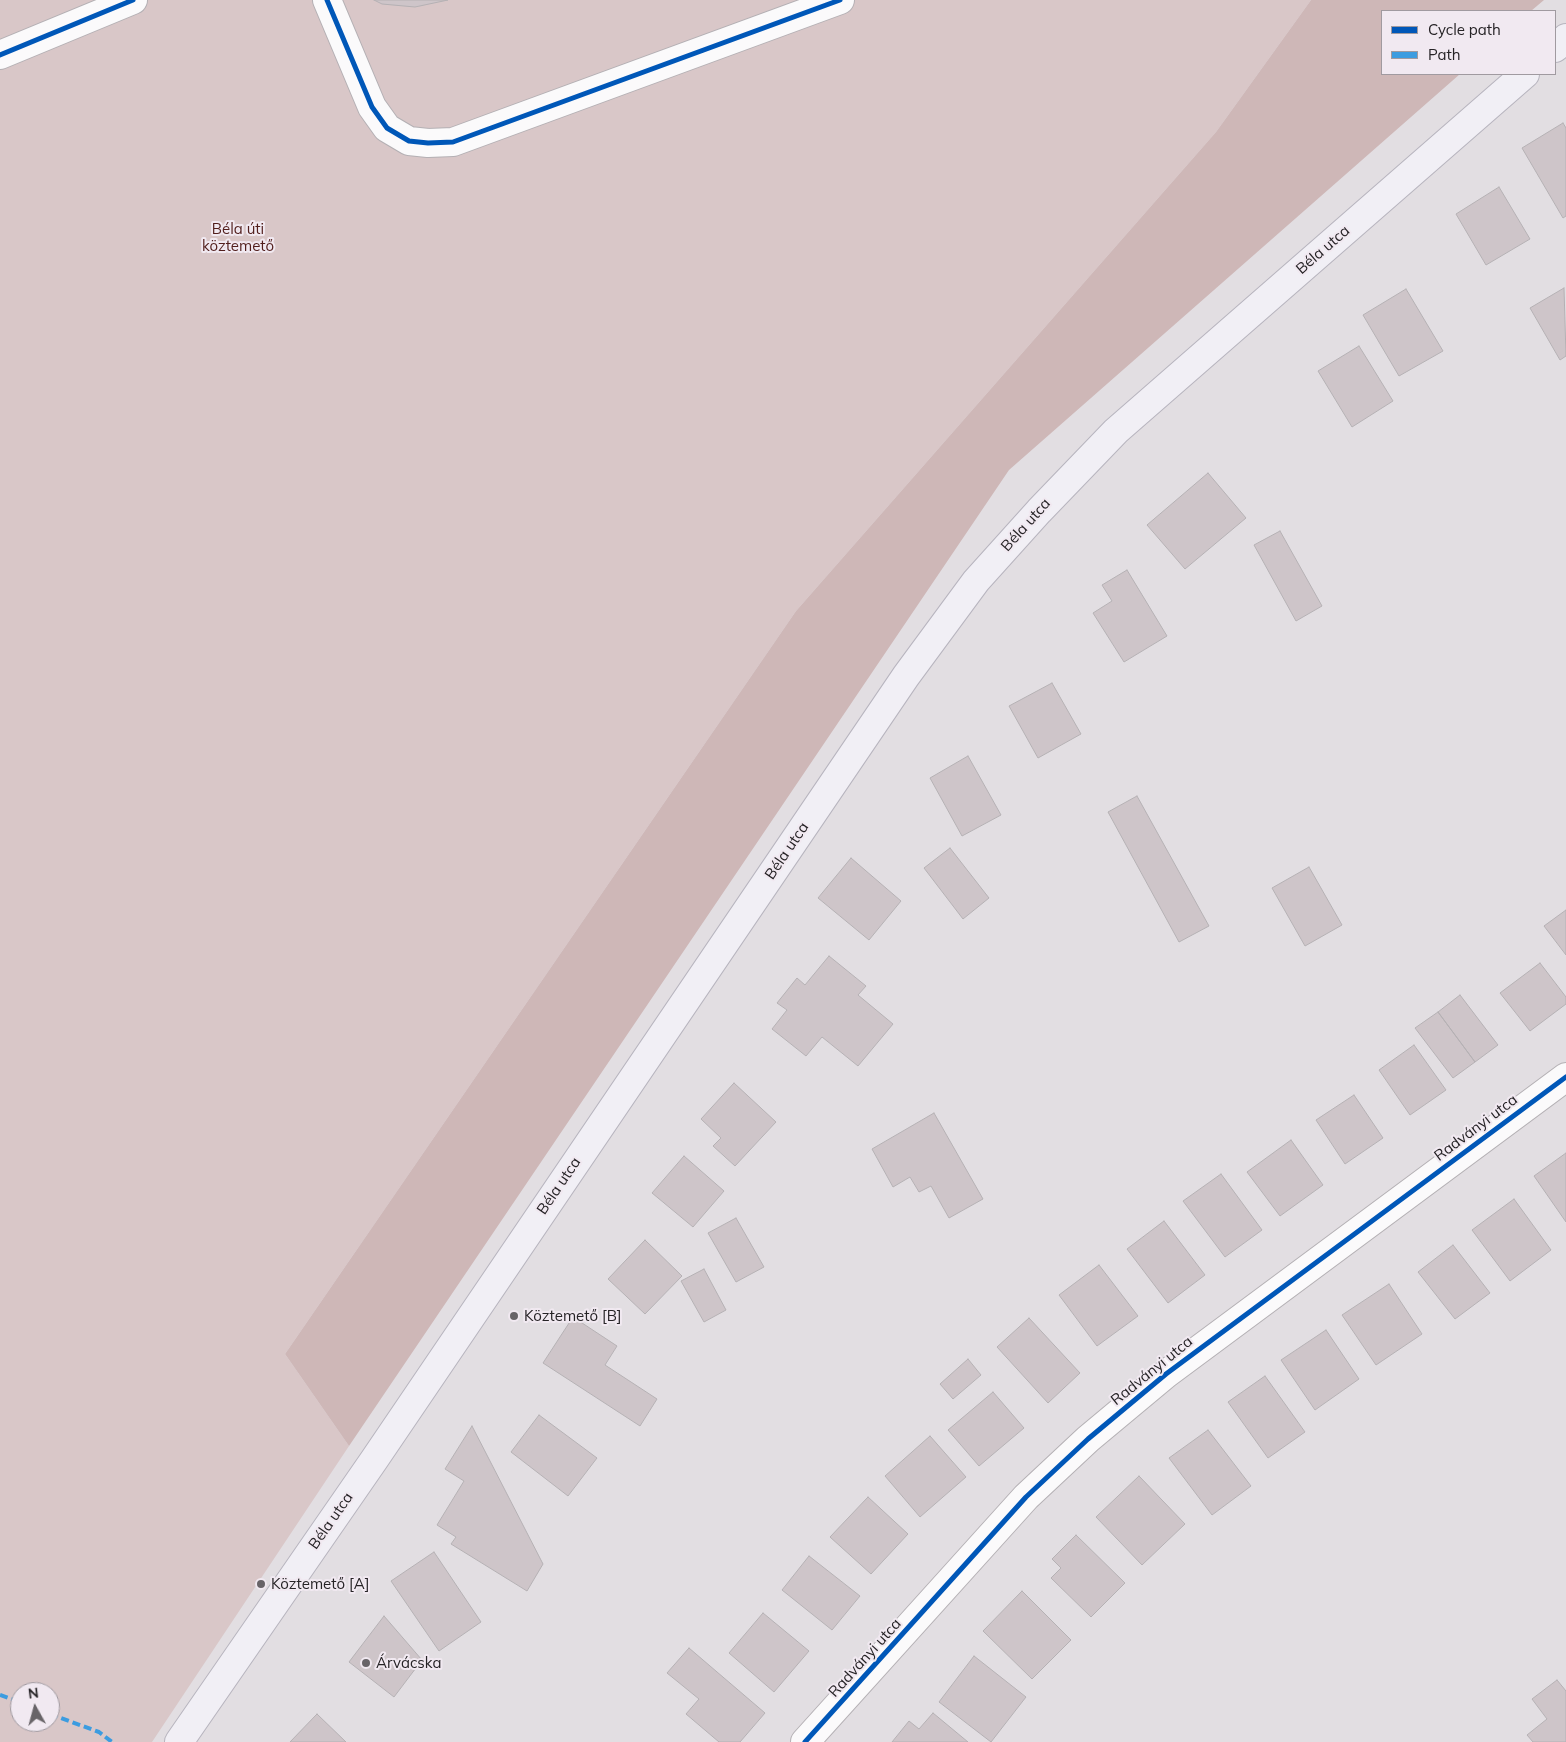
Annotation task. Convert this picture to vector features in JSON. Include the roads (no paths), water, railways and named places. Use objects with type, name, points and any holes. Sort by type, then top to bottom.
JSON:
[{"type":"main road","points":[[1556,47],[1566,38]]},
{"type":"main road","name":"Béla utca","points":[[179,1742],[374,1460],[906,676],[976,581],[1039,511],[1116,431],[1524,75]]},
{"type":"street","points":[[0,55],[133,0]]},
{"type":"street","points":[[327,0],[372,107],[387,128],[409,141],[428,143],[453,142],[840,0]]},
{"type":"street","name":"Radványi utca","points":[[805,1742],[1026,1497],[1088,1440],[1166,1374],[1566,1077]]},
{"type":"place","name":"Köztemető [B]","points":[[514,1316]]},
{"type":"place","name":"Köztemető [A]","points":[[261,1584]]},
{"type":"place","name":"Árvácska","points":[[366,1663]]},
{"type":"park label","name":"Béla úti köztemető","points":[[238,238]]}]
